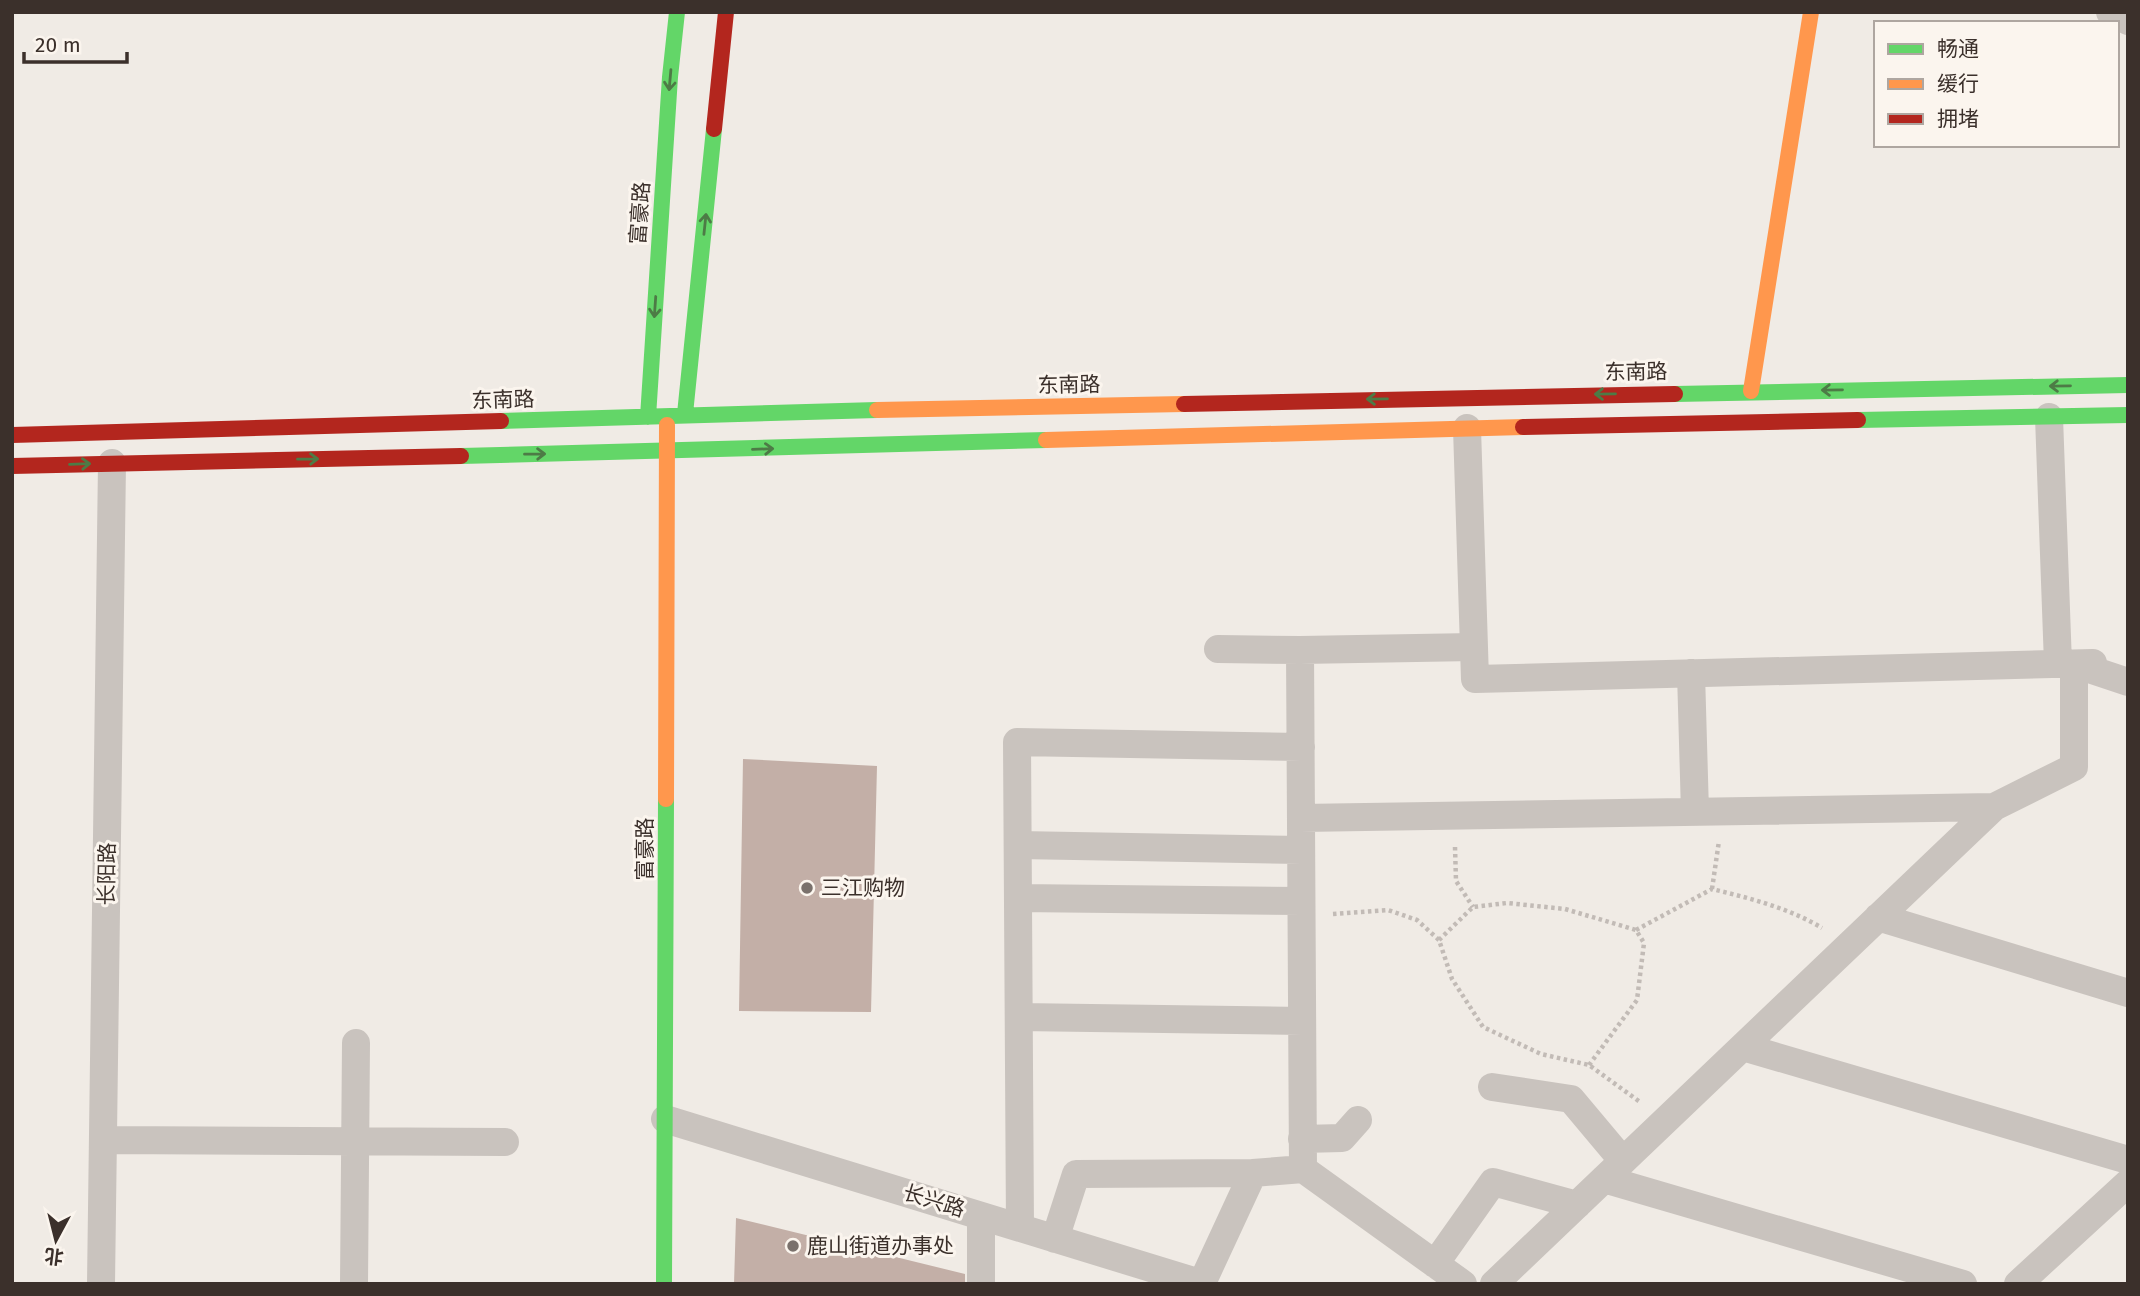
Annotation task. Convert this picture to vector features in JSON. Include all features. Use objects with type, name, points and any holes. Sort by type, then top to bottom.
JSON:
[{"type":"main road","name":"富豪路","points":[[648,417],[670,77],[677,12]]},
{"type":"main road","points":[[685,414],[726,12]]},
{"type":"main road","points":[[1751,391],[1811,12]]},
{"type":"main road","name":"东南路","points":[[12,435],[648,417],[667,414],[2128,384]]},
{"type":"main road","name":"富豪路","points":[[664,1284],[667,414]]},
{"type":"main road","points":[[12,466],[667,451],[1467,428],[2128,415]]},
{"type":"street","points":[[2109,12],[2128,21]]},
{"type":"street","points":[[1494,1284],[1994,807],[2074,767],[2049,417]]},
{"type":"street","points":[[1467,428],[1475,679],[2128,662]]},
{"type":"street","name":"长阳路","points":[[101,1284],[113,463]]},
{"type":"street","points":[[1218,649],[1474,647]]},
{"type":"street","points":[[1300,650],[1303,1169]]},
{"type":"street","points":[[2066,664],[2128,682]]},
{"type":"street","points":[[1691,673],[1695,812]]},
{"type":"street","points":[[1020,1227],[1017,742],[1301,747]]},
{"type":"street","points":[[1301,818],[1994,807]]},
{"type":"street","points":[[1018,845],[1301,850]]},
{"type":"street","points":[[1018,898],[1301,909]]},
{"type":"street","points":[[1878,917],[2128,993]]},
{"type":"street","points":[[1019,1017],[1302,1021]]},
{"type":"street","points":[[354,1284],[356,1043]]},
{"type":"street","points":[[1743,1047],[2128,1160]]},
{"type":"street","points":[[1492,1087],[1571,1099],[1613,1170],[1963,1284]]},
{"type":"street","name":"长兴路","points":[[665,1119],[1203,1284]]},
{"type":"street","points":[[1303,1139],[1342,1138],[1358,1120]]},
{"type":"street","points":[[103,1140],[505,1142]]},
{"type":"street","points":[[1055,1239],[1076,1174],[1253,1173],[1303,1169],[1463,1284]]},
{"type":"street","points":[[1203,1284],[1253,1173]]},
{"type":"street","points":[[1435,1264],[1493,1182],[1577,1205]]},
{"type":"street","points":[[2026,1281],[2128,1183]]},
{"type":"street","points":[[981,1216],[981,1284]]},
{"type":"path","points":[[1712,889],[1723,811]]},
{"type":"path","points":[[1454,815],[1456,881],[1473,907]]},
{"type":"path","points":[[1636,930],[1712,889],[1744,896],[1804,917],[1849,946]]},
{"type":"path","points":[[1439,940],[1473,907],[1507,903],[1565,909],[1636,930],[1644,943],[1637,1000],[1589,1065]]},
{"type":"path","points":[[1301,909],[1388,910],[1417,920],[1439,940],[1452,979],[1483,1027],[1541,1054],[1589,1065],[1667,1121]]},
{"type":"building","name":"三江购物","points":[[743,759],[877,766],[871,1012],[739,1011]]},
{"type":"building","name":"鹿山街道办事处","points":[[736,1218],[965,1274],[965,1284],[734,1284]]},
{"type":"traffic: fast","points":[[648,417],[670,77],[677,12]]},
{"type":"traffic: fast","points":[[685,414],[714,129]]},
{"type":"traffic: fast","points":[[1675,394],[2128,385]]},
{"type":"traffic: fast","points":[[501,421],[877,410]]},
{"type":"traffic: fast","points":[[1858,420],[2128,415]]},
{"type":"traffic: fast","points":[[461,456],[1046,440]]},
{"type":"traffic: fast","points":[[664,1284],[666,799]]},
{"type":"traffic: slow","points":[[1751,391],[1811,12]]},
{"type":"traffic: slow","points":[[877,410],[1184,404]]},
{"type":"traffic: slow","points":[[666,799],[667,425]]},
{"type":"traffic: slow","points":[[1046,440],[1523,427]]},
{"type":"traffic: jam","points":[[714,129],[726,12]]},
{"type":"traffic: jam","points":[[1184,404],[1675,394]]},
{"type":"traffic: jam","points":[[1523,427],[1858,420]]},
{"type":"traffic: jam","points":[[12,435],[501,421]]},
{"type":"traffic: jam","points":[[12,466],[461,456]]},
{"type":"place","name":"三江购物","points":[[807,888]]},
{"type":"place","name":"鹿山街道办事处","points":[[793,1246]]}]
